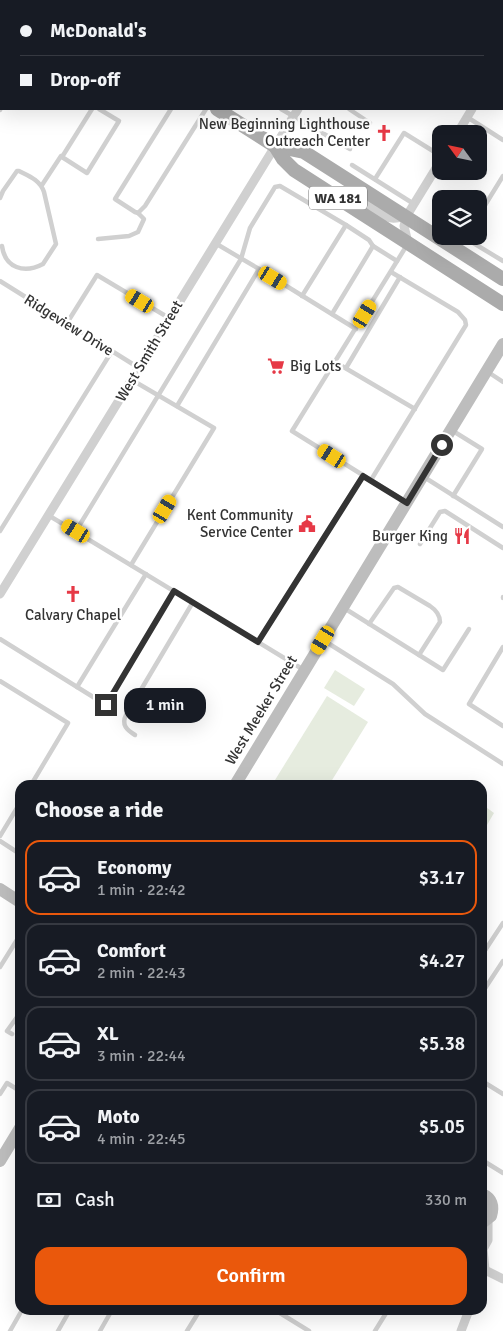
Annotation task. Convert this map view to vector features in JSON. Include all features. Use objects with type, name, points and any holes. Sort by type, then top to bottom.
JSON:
[{"type":"main road","name":"WA 181","points":[[225,111],[275,146],[304,152],[406,217],[432,228]]},
{"type":"main road","name":"WA 181","points":[[275,146],[283,159],[294,170],[503,304]]},
{"type":"main road","name":"WA 181","points":[[467,245],[503,279]]},
{"type":"main road","name":"West Meeker Street","points":[[237,780],[503,344]]},
{"type":"main road","points":[[0,889],[15,899]]},
{"type":"main road","points":[[0,1161],[15,1136]]},
{"type":"main road","points":[[487,1196],[493,1206],[491,1216],[487,1219]]},
{"type":"street","points":[[462,125],[471,110]]},
{"type":"street","name":"West Smith Street","points":[[0,594],[296,113]]},
{"type":"street","points":[[408,243],[404,226],[406,217],[432,175]]},
{"type":"street","points":[[349,205],[354,201],[360,201],[386,217],[406,217]]},
{"type":"street","points":[[487,1273],[503,1279]]},
{"type":"street","points":[[461,1331],[467,1315]]},
{"type":"lane","points":[[2,246],[9,262],[18,268],[23,268],[42,264],[56,244],[42,185],[91,110]]},
{"type":"lane","points":[[62,157],[87,172],[118,121],[101,110]]},
{"type":"lane","points":[[98,239],[129,236],[138,232],[144,220],[138,213],[114,199],[170,110]]},
{"type":"lane","points":[[138,213],[145,206],[205,110]]},
{"type":"lane","points":[[350,110],[370,123]]},
{"type":"lane","points":[[296,113],[350,149]]},
{"type":"lane","points":[[467,117],[503,140]]},
{"type":"lane","points":[[375,180],[404,133],[432,150]]},
{"type":"lane","points":[[352,165],[414,204]]},
{"type":"lane","points":[[0,198],[15,172],[19,171],[42,185]]},
{"type":"lane","points":[[487,202],[503,176]]},
{"type":"lane","points":[[76,531],[241,259],[250,228],[275,187],[284,188],[346,225],[370,240],[373,246],[397,261]]},
{"type":"lane","points":[[302,296],[346,225]]},
{"type":"lane","points":[[215,243],[356,329]]},
{"type":"lane","points":[[407,503],[292,431],[408,243]]},
{"type":"lane","points":[[471,245],[503,261]]},
{"type":"lane","points":[[332,314],[373,246]]},
{"type":"lane","points":[[177,406],[259,270]]},
{"type":"lane","points":[[371,480],[466,324],[458,312],[391,272]]},
{"type":"lane","points":[[67,323],[97,275],[169,318]]},
{"type":"lane","points":[[346,368],[400,277]]},
{"type":"lane","name":"Ridgeview Drive","points":[[0,281],[139,368]]},
{"type":"lane","points":[[0,531],[112,351]]},
{"type":"lane","points":[[336,362],[415,409]]},
{"type":"lane","points":[[487,372],[503,382]]},
{"type":"lane","points":[[131,565],[214,428],[132,380]]},
{"type":"lane","points":[[452,429],[482,449],[453,496]]},
{"type":"lane","points":[[258,642],[363,476]]},
{"type":"lane","points":[[423,477],[503,527]]},
{"type":"lane","points":[[420,544],[440,512],[445,511],[503,548]]},
{"type":"lane","points":[[48,515],[304,670]]},
{"type":"lane","points":[[77,687],[146,574]]},
{"type":"lane","points":[[369,624],[394,588],[398,587],[430,606],[435,610],[440,618],[440,622],[419,655]]},
{"type":"lane","points":[[0,640],[106,705],[174,591]]},
{"type":"lane","points":[[135,736],[124,725],[123,720],[193,602]]},
{"type":"lane","points":[[343,607],[443,670],[469,630]]},
{"type":"lane","points":[[323,640],[393,684],[425,714],[503,764]]},
{"type":"lane","points":[[503,647],[469,704],[503,726]]},
{"type":"lane","points":[[0,681],[68,724],[34,780]]},
{"type":"lane","points":[[0,836],[15,811]]},
{"type":"lane","points":[[0,841],[15,851]]},
{"type":"lane","points":[[487,947],[503,923]]},
{"type":"lane","points":[[0,967],[15,943]]},
{"type":"lane","points":[[487,985],[503,961]]},
{"type":"lane","points":[[12,1034],[7,1030],[15,1020]]},
{"type":"lane","points":[[0,1094],[7,1083],[15,1088]]},
{"type":"lane","points":[[487,1084],[503,1094]]},
{"type":"lane","points":[[487,1163],[503,1173]]},
{"type":"lane","points":[[10,1331],[19,1315]]},
{"type":"lane","points":[[58,1331],[67,1315]]},
{"type":"lane","points":[[100,1331],[109,1315]]},
{"type":"lane","points":[[187,1331],[197,1315]]},
{"type":"lane","points":[[283,1315],[309,1331]]},
{"type":"lane","points":[[375,1331],[385,1315]]},
{"type":"shaded area","points":[[335,670],[365,689],[354,706],[324,688]]},
{"type":"shaded area","points":[[327,696],[368,722],[332,780],[275,780]]},
{"type":"shaded area","points":[[487,808],[494,813],[487,825]]},
{"type":"place","name":"New Beginning Lighthouse Outreach Center","points":[[384,133]]},
{"type":"place","name":"Big Lots","points":[[276,366]]},
{"type":"place","name":"Kent Community Service Center","points":[[307,524]]},
{"type":"place","name":"Burger King","points":[[462,536]]},
{"type":"place","name":"Calvary Chapel","points":[[73,594]]},
{"type":"route","points":[[106,705],[174,591],[258,642],[363,476],[407,503],[442,445]]}]
